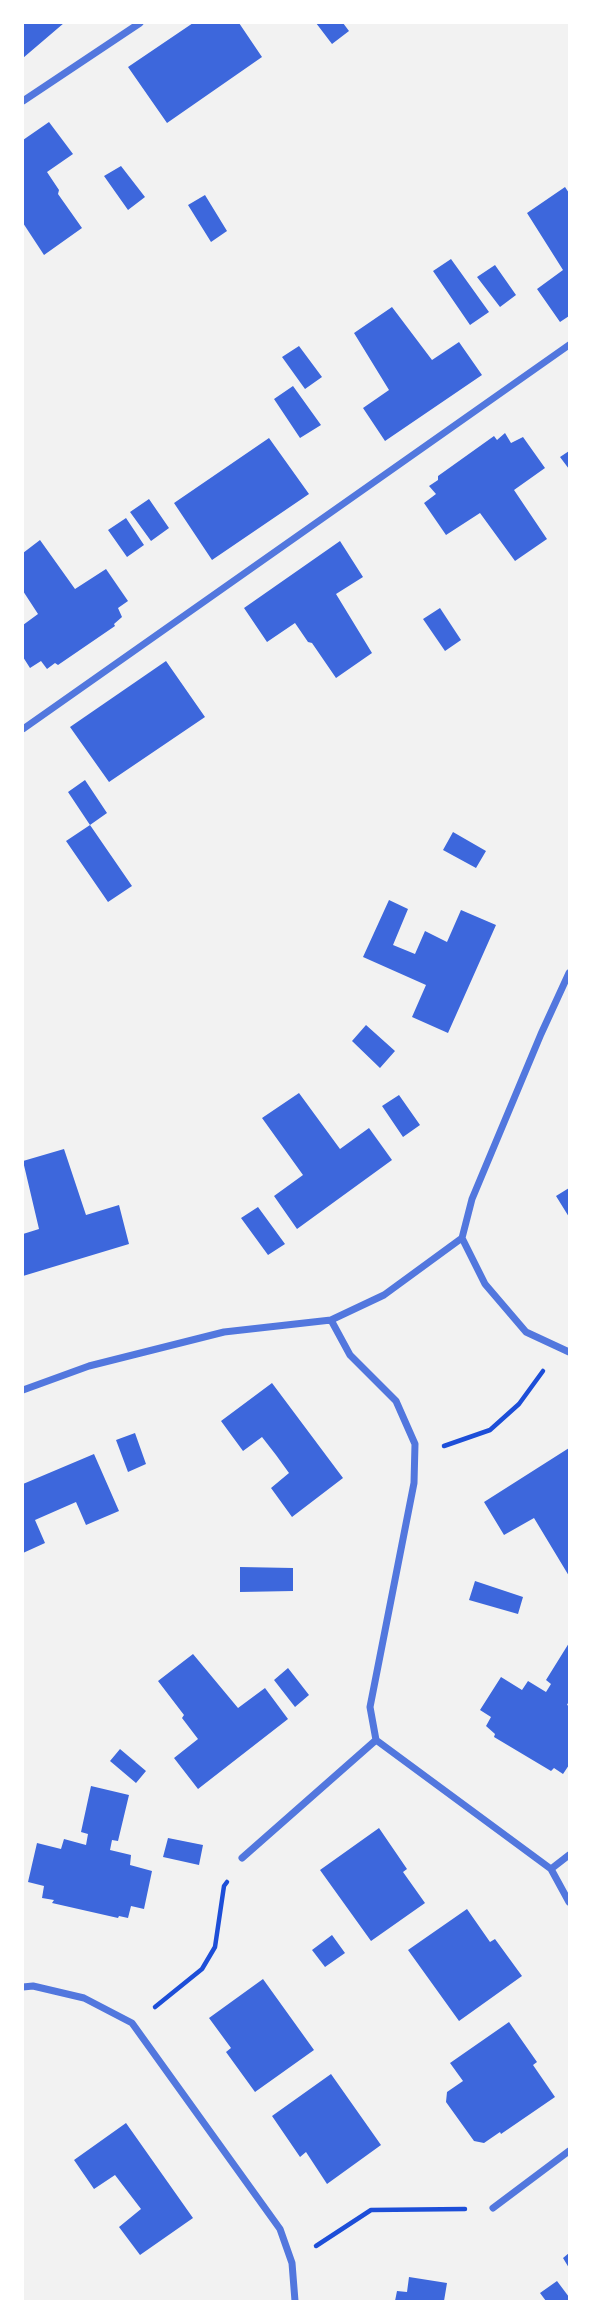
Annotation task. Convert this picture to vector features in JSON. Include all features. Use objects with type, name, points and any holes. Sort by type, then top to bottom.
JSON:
[{"type":"street","points":[[23,101],[140,23]]},
{"type":"street","points":[[23,729],[569,345]]},
{"type":"street","points":[[23,1390],[89,1366],[225,1332],[331,1320],[384,1295],[462,1238],[472,1199],[569,973]]},
{"type":"street","points":[[462,1238],[485,1284],[509,1314],[526,1332],[569,1352]]},
{"type":"street","points":[[331,1320],[350,1355],[396,1401],[415,1444],[414,1483],[370,1707],[376,1740],[551,1868],[569,1902]]},
{"type":"street","points":[[242,1858],[376,1740]]},
{"type":"street","points":[[551,1868],[569,1855]]},
{"type":"street","points":[[23,1987],[33,1986],[84,1997],[132,2023],[280,2229],[292,2263],[295,2301]]},
{"type":"street","points":[[494,2208],[569,2151]]},
{"type":"path","points":[[415,1455],[490,1430],[519,1404],[560,1348]]},
{"type":"path","points":[[132,2023],[202,1969],[215,1947],[224,1886],[242,1858]]},
{"type":"path","points":[[292,2263],[371,2210],[494,2208]]},
{"type":"building","points":[[23,23],[64,23],[23,58]]},
{"type":"building","points":[[193,23],[239,23],[262,57],[167,123],[128,67]]},
{"type":"building","points":[[316,23],[343,23],[349,31],[332,44]]},
{"type":"building","points":[[49,122],[73,154],[47,172],[59,190],[58,194],[82,228],[44,255],[23,223],[23,140]]},
{"type":"building","points":[[121,166],[145,197],[128,210],[104,176]]},
{"type":"building","points":[[565,187],[569,193],[569,316],[560,322],[537,289],[563,270],[527,213]]},
{"type":"building","points":[[205,195],[227,231],[211,242],[188,205]]},
{"type":"building","points":[[451,259],[489,312],[470,325],[433,271]]},
{"type":"building","points":[[495,265],[516,295],[500,307],[477,277]]},
{"type":"building","points":[[392,307],[432,360],[459,342],[482,375],[385,441],[363,408],[389,390],[354,333]]},
{"type":"building","points":[[299,346],[322,377],[305,389],[282,357]]},
{"type":"building","points":[[293,386],[321,425],[300,438],[274,399]]},
{"type":"building","points":[[505,433],[511,443],[523,437],[545,468],[514,490],[547,539],[515,561],[480,513],[446,535],[424,503],[436,494],[429,486],[438,480],[438,476],[494,436],[497,440]]},
{"type":"building","points":[[269,438],[309,494],[212,560],[174,503]]},
{"type":"building","points":[[569,451],[569,469],[560,457]]},
{"type":"building","points":[[149,499],[169,528],[151,541],[130,512]]},
{"type":"building","points":[[126,518],[144,545],[127,557],[108,530]]},
{"type":"building","points":[[40,540],[75,589],[106,569],[128,601],[118,608],[122,617],[115,626],[58,665],[55,663],[47,669],[41,661],[30,668],[23,657],[23,625],[38,614],[23,591],[23,553]]},
{"type":"building","points":[[340,541],[363,577],[336,594],[372,653],[336,678],[295,623],[267,642],[244,608]]},
{"type":"building","points":[[440,608],[461,640],[445,651],[423,619]]},
{"type":"building","points":[[166,661],[205,717],[109,782],[70,727]]},
{"type":"building","points":[[85,780],[107,813],[90,825],[68,792]]},
{"type":"building","points":[[90,825],[132,886],[108,902],[66,841]]},
{"type":"building","points":[[453,832],[486,851],[476,868],[443,850]]},
{"type":"building","points":[[389,900],[408,909],[393,945],[415,954],[425,931],[447,942],[461,910],[496,925],[448,1033],[412,1017],[426,985],[363,957]]},
{"type":"building","points":[[366,1025],[395,1051],[380,1068],[352,1041]]},
{"type":"building","points":[[299,1093],[340,1149],[369,1128],[392,1160],[297,1229],[274,1196],[303,1175],[262,1118]]},
{"type":"building","points":[[399,1095],[420,1125],[403,1137],[382,1106]]},
{"type":"building","points":[[64,1149],[86,1215],[119,1205],[129,1244],[23,1276],[23,1234],[39,1229],[23,1161]]},
{"type":"building","points":[[569,1188],[569,1217],[556,1196]]},
{"type":"building","points":[[258,1207],[285,1244],[268,1255],[241,1218]]},
{"type":"building","points":[[272,1383],[343,1478],[292,1517],[271,1488],[289,1473],[276,1455],[262,1437],[243,1451],[221,1421]]},
{"type":"building","points":[[135,1433],[146,1464],[128,1472],[116,1440]]},
{"type":"building","points":[[569,1448],[569,1576],[534,1518],[504,1535],[484,1502]]},
{"type":"building","points":[[94,1454],[119,1511],[86,1525],[76,1502],[35,1520],[45,1543],[23,1553],[23,1484]]},
{"type":"building","points":[[240,1567],[293,1568],[293,1591],[240,1592]]},
{"type":"building","points":[[475,1581],[523,1597],[518,1614],[469,1600]]},
{"type":"building","points":[[569,1643],[569,1765],[563,1774],[554,1768],[551,1771],[494,1737],[495,1734],[486,1726],[491,1717],[480,1710],[501,1677],[522,1690],[528,1681],[546,1692],[551,1684],[546,1680]]},
{"type":"building","points":[[193,1654],[238,1708],[265,1688],[288,1719],[198,1789],[174,1758],[198,1739],[182,1718],[184,1715],[158,1681]]},
{"type":"building","points":[[288,1668],[309,1695],[295,1707],[274,1680]]},
{"type":"building","points":[[120,1749],[146,1771],[136,1783],[110,1761]]},
{"type":"building","points":[[91,1786],[129,1795],[118,1841],[112,1840],[110,1850],[131,1855],[130,1865],[152,1871],[144,1909],[131,1906],[128,1918],[52,1903],[54,1900],[42,1898],[44,1886],[28,1882],[37,1843],[61,1849],[64,1839],[86,1845],[88,1834],[81,1832]]},
{"type":"building","points":[[379,1828],[407,1869],[403,1872],[425,1903],[371,1941],[320,1870]]},
{"type":"building","points":[[168,1838],[203,1845],[199,1865],[163,1857]]},
{"type":"building","points":[[467,1909],[490,1942],[495,1939],[522,1976],[459,2021],[408,1950]]},
{"type":"building","points":[[332,1935],[345,1953],[325,1967],[312,1950]]},
{"type":"building","points":[[263,1979],[314,2050],[255,2092],[226,2052],[231,2048],[209,2018]]},
{"type":"building","points":[[509,2022],[537,2062],[533,2065],[555,2097],[501,2134],[500,2132],[484,2143],[474,2141],[446,2102],[447,2092],[463,2081],[450,2063]]},
{"type":"building","points":[[331,2074],[381,2145],[327,2184],[306,2152],[300,2157],[272,2116]]},
{"type":"building","points":[[126,2123],[193,2218],[140,2255],[119,2227],[141,2209],[115,2175],[94,2189],[74,2160]]},
{"type":"building","points":[[569,2253],[569,2268],[563,2258]]},
{"type":"building","points":[[409,2277],[447,2283],[444,2301],[395,2301],[397,2291],[407,2292]]},
{"type":"building","points":[[557,2281],[569,2301],[546,2301],[540,2293]]}]
